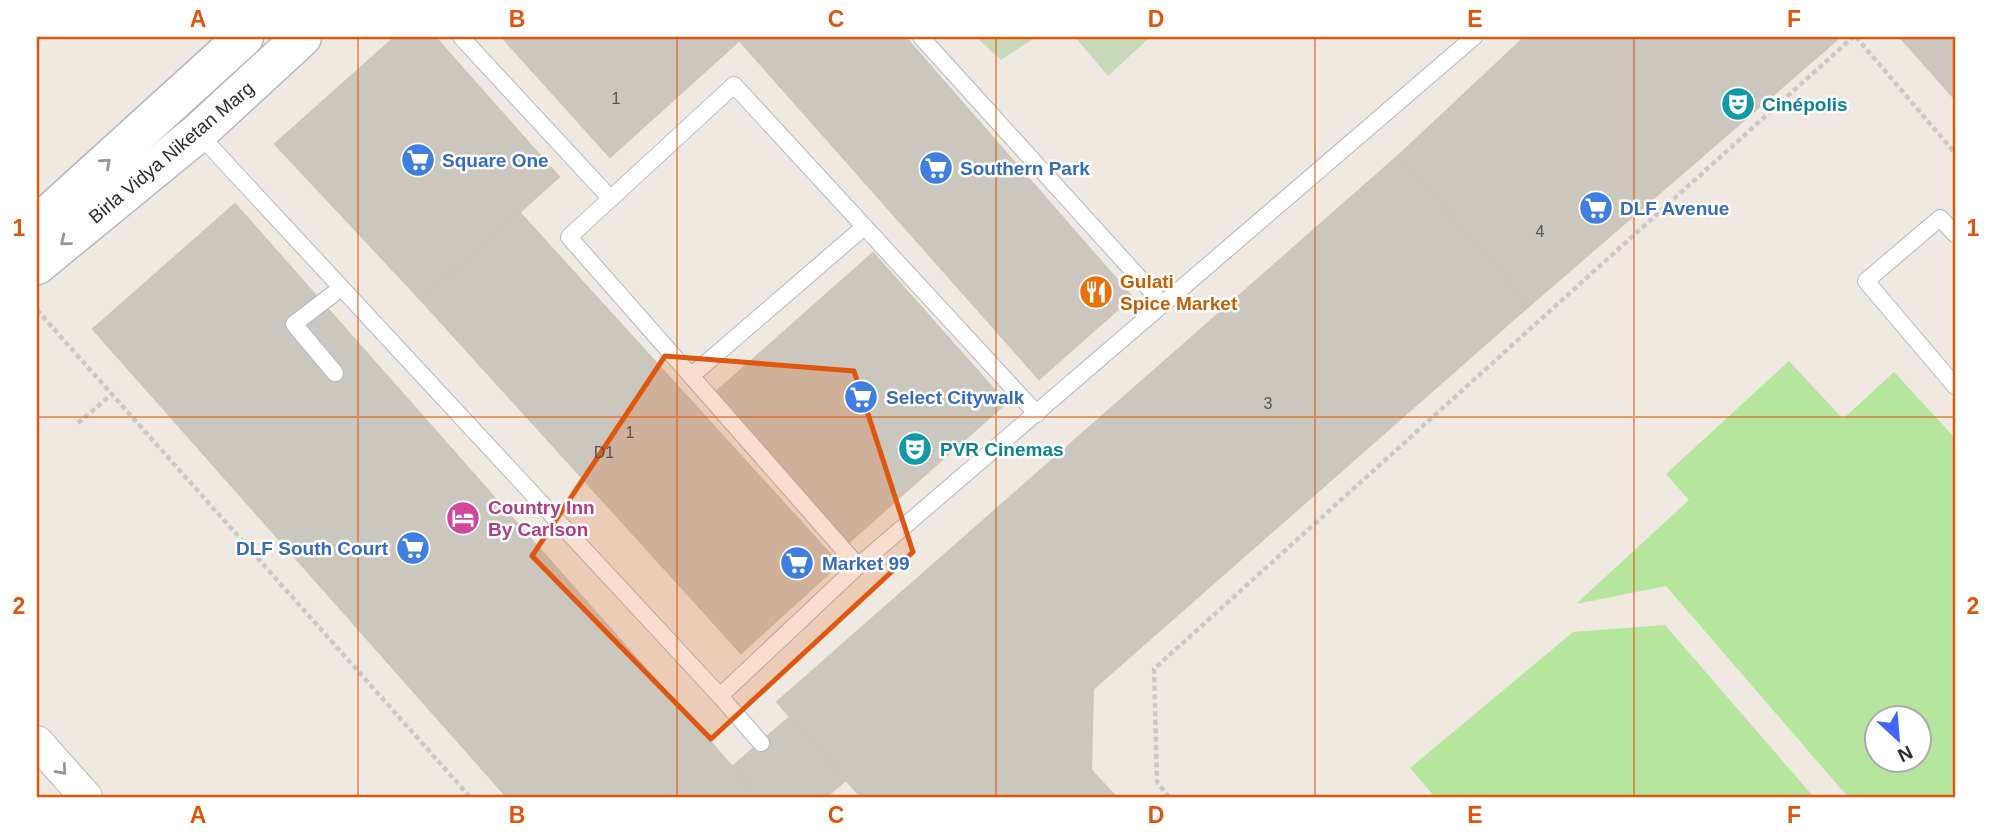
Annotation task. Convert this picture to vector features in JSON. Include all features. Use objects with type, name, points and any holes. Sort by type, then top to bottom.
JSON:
[{"type":"street","points":[[37,225],[184,119],[244,37]]},
{"type":"street","name":"Birla Vidya Niketan Marg","points":[[37,265],[184,119],[302,37]]},
{"type":"street","points":[[37,742],[86,797]]},
{"type":"lane","points":[[461,37],[611,199]]},
{"type":"lane","points":[[921,37],[1162,303]]},
{"type":"lane","points":[[720,696],[858,566],[1474,37]]},
{"type":"lane","points":[[858,566],[569,237],[734,85],[1037,414]]},
{"type":"lane","points":[[184,119],[761,743]]},
{"type":"lane","points":[[1955,234],[1940,218],[1866,281],[1955,386]]},
{"type":"lane","points":[[691,376],[864,227]]},
{"type":"lane","points":[[335,373],[294,324],[341,288]]},
{"type":"path","points":[[1169,797],[1157,782],[1154,669],[1854,37],[1955,153]]},
{"type":"path","points":[[37,310],[470,797]]},
{"type":"path","points":[[78,424],[111,394]]},
{"type":"highlighted area","points":[[665,356],[854,371],[913,552],[711,739],[532,556]]},
{"type":"green space","points":[[976,37],[1036,37],[1001,60]]},
{"type":"green space","points":[[1075,37],[1150,37],[1108,76]]},
{"type":"green space","points":[[1789,361],[1843,419],[1894,372],[1955,438],[1955,797],[1848,797],[1666,586],[1576,604],[1689,500],[1666,474]]},
{"type":"green space","points":[[1665,625],[1812,795],[1435,797],[1410,768],[1573,632]]},
{"type":"building","points":[[395,37],[435,37],[559,177],[421,300],[275,144]]},
{"type":"building","points":[[502,37],[743,37],[610,157]]},
{"type":"building","points":[[743,37],[905,37],[1132,297],[1039,379],[739,40]]},
{"type":"building","points":[[1525,37],[1840,37],[1530,305],[1398,156]]},
{"type":"building","points":[[1900,37],[1955,37],[1955,99]]},
{"type":"building","points":[[1398,156],[1530,305],[1093,689],[1091,770],[1116,797],[861,797],[777,702]]},
{"type":"building","points":[[235,204],[759,797],[507,797],[93,329]]},
{"type":"building","points":[[519,212],[839,564],[741,653],[421,300]]},
{"type":"building","points":[[873,253],[1006,403],[849,542],[716,392]]},
{"type":"building","points":[[790,717],[846,780],[826,797],[759,797],[732,767]]},
{"type":"place","name":"Cinépolis","points":[[1738,104]]},
{"type":"place","name":"Square One","points":[[418,160]]},
{"type":"place","name":"Southern Park","points":[[936,168]]},
{"type":"place","name":"DLF Avenue","points":[[1596,208]]},
{"type":"place","name":"Gulati Spice Market","points":[[1096,292]]},
{"type":"place","name":"Select Citywalk","points":[[861,397]]},
{"type":"place","name":"PVR Cinemas","points":[[915,449]]},
{"type":"place","name":"Country Inn By Carlson","points":[[463,518]]},
{"type":"place","name":"DLF South Court","points":[[413,548]]},
{"type":"place","name":"Market 99","points":[[797,563]]}]
